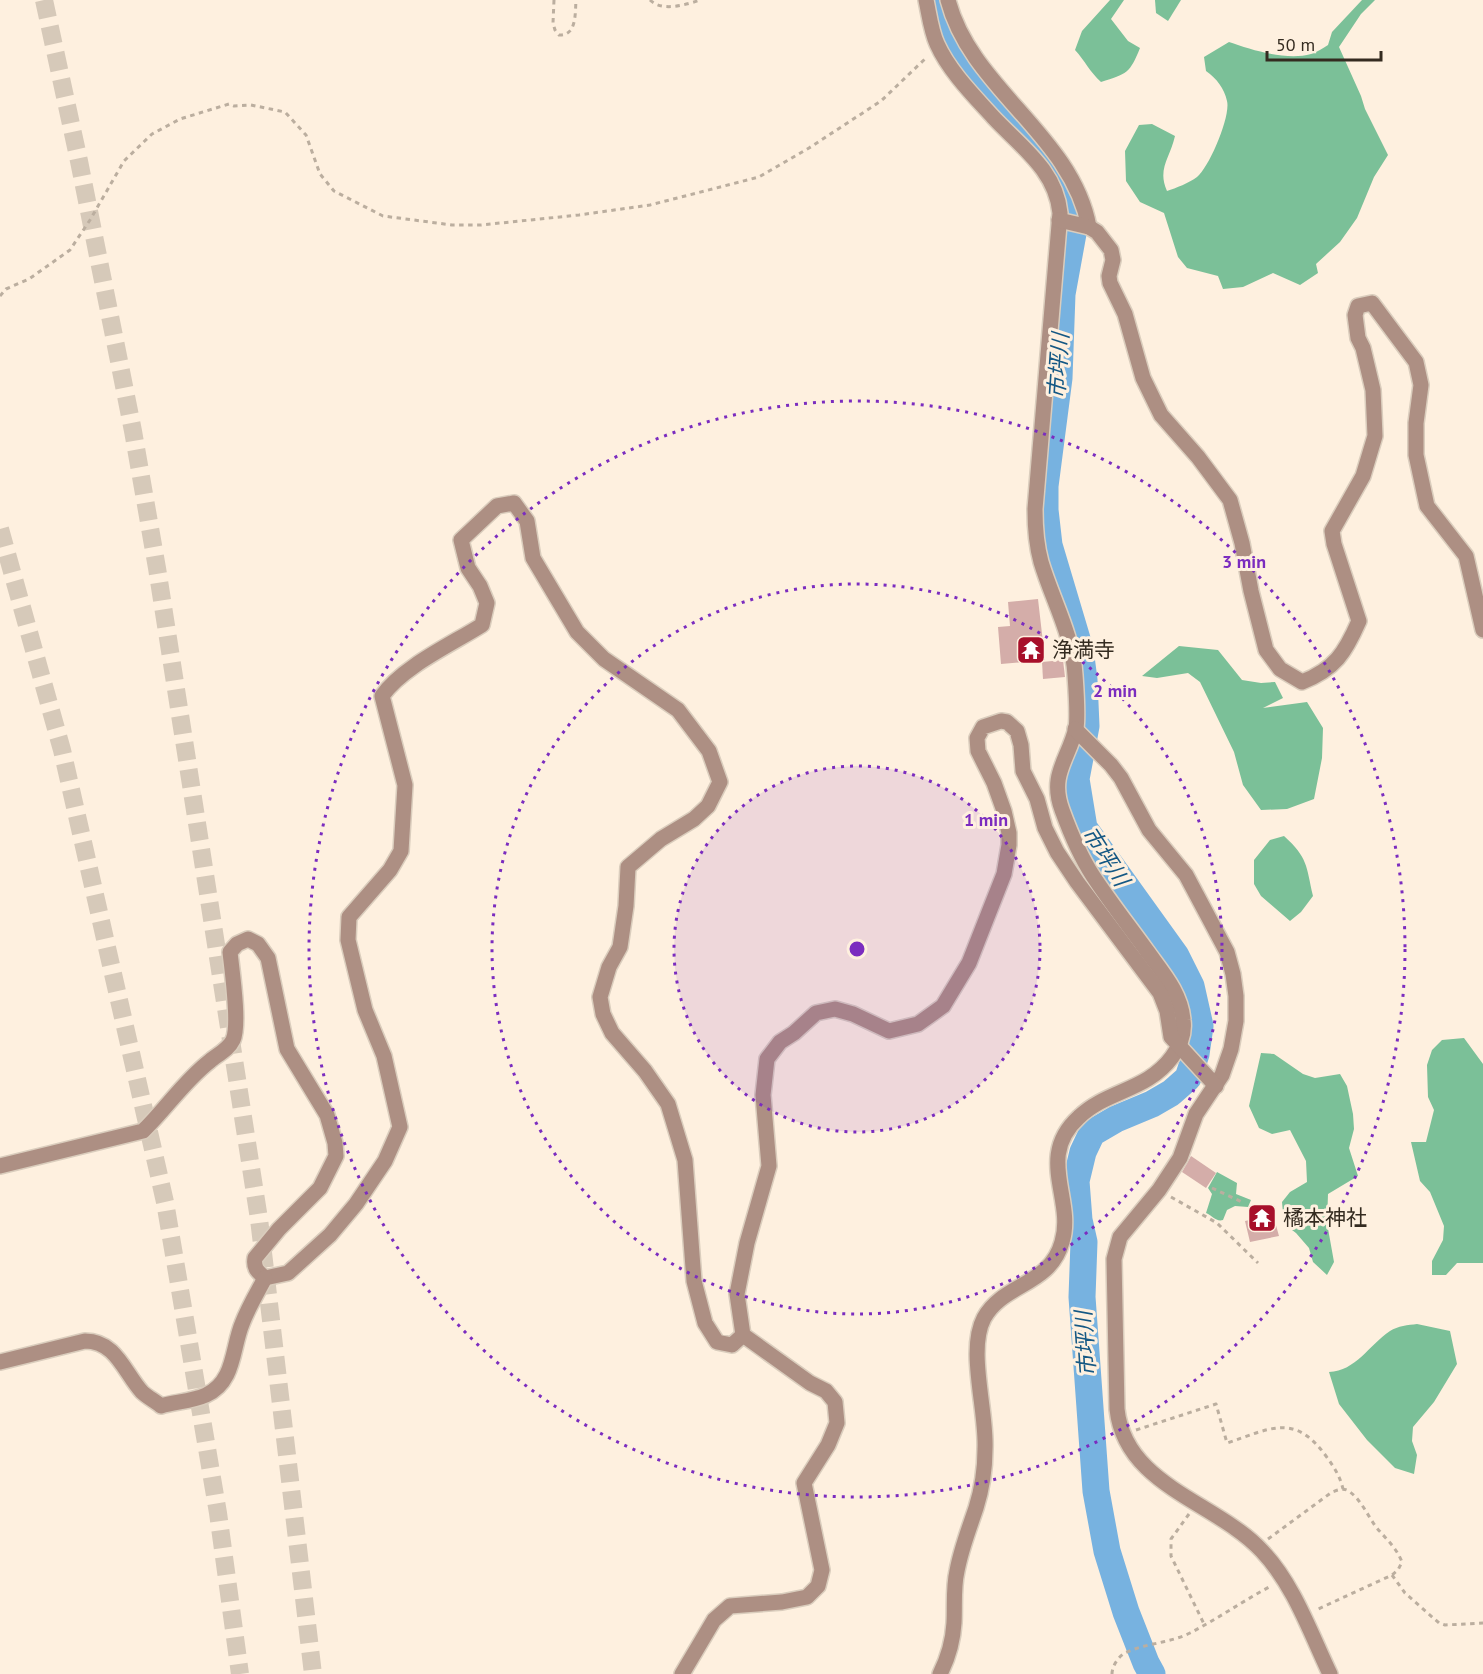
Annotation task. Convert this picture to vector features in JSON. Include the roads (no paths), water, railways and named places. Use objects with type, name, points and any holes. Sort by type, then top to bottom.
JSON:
[{"type":"street","points":[[926,0],[937,45],[955,72],[993,117],[1035,158],[1051,180],[1057,195],[1059,220],[1035,525],[1041,562],[1073,659],[1075,729],[1059,771],[1057,790],[1078,849],[1092,876],[1170,983],[1183,1016],[1184,1028],[1180,1046],[1168,1062],[1151,1078],[1092,1107],[1068,1128],[1058,1154],[1059,1183],[1065,1222],[1059,1252],[1040,1275],[995,1303],[981,1326],[977,1354],[985,1428],[984,1465],[976,1506],[957,1567],[953,1633],[940,1674]]},
{"type":"street","points":[[948,0],[957,27],[975,59],[1049,147],[1069,175],[1083,203],[1089,227]]},
{"type":"street","points":[[1035,158],[1049,147]]},
{"type":"street","points":[[1059,220],[1089,227],[1097,232],[1111,250],[1113,260],[1109,276],[1110,283],[1127,320],[1138,363],[1152,398],[1171,428],[1198,457],[1230,500],[1266,650],[1280,669],[1302,682],[1322,674],[1336,661],[1350,642],[1359,621],[1334,544],[1332,531],[1363,476],[1375,436],[1373,390],[1354,315],[1358,306],[1372,303],[1416,362],[1421,385],[1416,423],[1416,455],[1427,506],[1466,556],[1483,630]]},
{"type":"street","points":[[265,1278],[288,1274],[330,1235],[356,1204],[385,1161],[400,1127],[384,1056],[365,1010],[348,940],[349,917],[390,870],[400,851],[405,785],[382,696],[390,685],[406,672],[482,625],[487,603],[480,586],[468,568],[461,540],[497,506],[514,503],[527,521],[533,558],[577,632],[604,659],[678,710],[709,751],[720,782],[708,806],[694,819],[661,839],[628,867],[626,906],[620,947],[609,967],[600,997],[603,1014],[612,1033],[645,1071],[668,1104],[685,1160],[694,1281],[705,1323],[717,1342],[732,1345],[743,1335]]},
{"type":"street","points":[[682,1674],[714,1620],[730,1606],[782,1602],[807,1597],[818,1586],[822,1570],[804,1483],[828,1445],[837,1423],[835,1402],[826,1391],[810,1383],[743,1335],[737,1294],[747,1243],[769,1166],[763,1095],[767,1059],[780,1042],[816,1013],[835,1009],[853,1014],[889,1031],[918,1024],[943,1006],[969,963],[1004,874],[1009,845],[1004,811],[994,783],[981,760],[976,742],[979,732],[988,724],[1007,722],[1017,731],[1021,745],[1023,771],[1037,799],[1050,839],[1077,882],[1160,993],[1167,1011],[1169,1032],[1216,1086]]},
{"type":"street","points":[[1075,729],[1111,765],[1129,789],[1149,830],[1172,855],[1189,880],[1227,952],[1235,986],[1236,1021],[1231,1049],[1216,1086],[1196,1114],[1180,1158],[1159,1190],[1120,1237],[1114,1259],[1117,1409],[1123,1435],[1146,1468],[1258,1546],[1284,1579],[1330,1674]]},
{"type":"street","points":[[0,1166],[142,1131],[150,1124],[199,1069],[233,1040],[236,1026],[231,952],[237,944],[248,939],[258,944],[268,958],[287,1049],[327,1115],[335,1143],[336,1156],[320,1188],[279,1229],[255,1258],[257,1271],[265,1278]]},
{"type":"street","points":[[0,1362],[85,1341],[96,1341],[114,1352],[143,1393],[161,1406],[206,1396],[227,1376],[236,1351],[241,1325],[265,1278]]},
{"type":"waterway","name":"市坪川","points":[[937,0],[951,47],[1016,122],[1049,156],[1064,182],[1071,201],[1074,228],[1062,294],[1059,378],[1045,486],[1045,510],[1049,545],[1080,649],[1084,680],[1086,726],[1076,779],[1084,828],[1176,956],[1191,986],[1200,1026],[1196,1054],[1188,1078],[1171,1093],[1152,1104],[1116,1119],[1092,1133],[1083,1152],[1076,1181],[1079,1220],[1084,1242],[1082,1297],[1096,1491],[1107,1551],[1126,1612],[1152,1674]]},
{"type":"tunnel","points":[[44,0],[133,431],[157,568],[259,1219],[313,1674]]},
{"type":"tunnel","points":[[0,529],[62,750],[165,1202],[218,1513],[240,1674]]},
{"type":"place","name":"浄満寺","points":[[1031,650]]},
{"type":"place","name":"橘本神社","points":[[1262,1218]]}]
